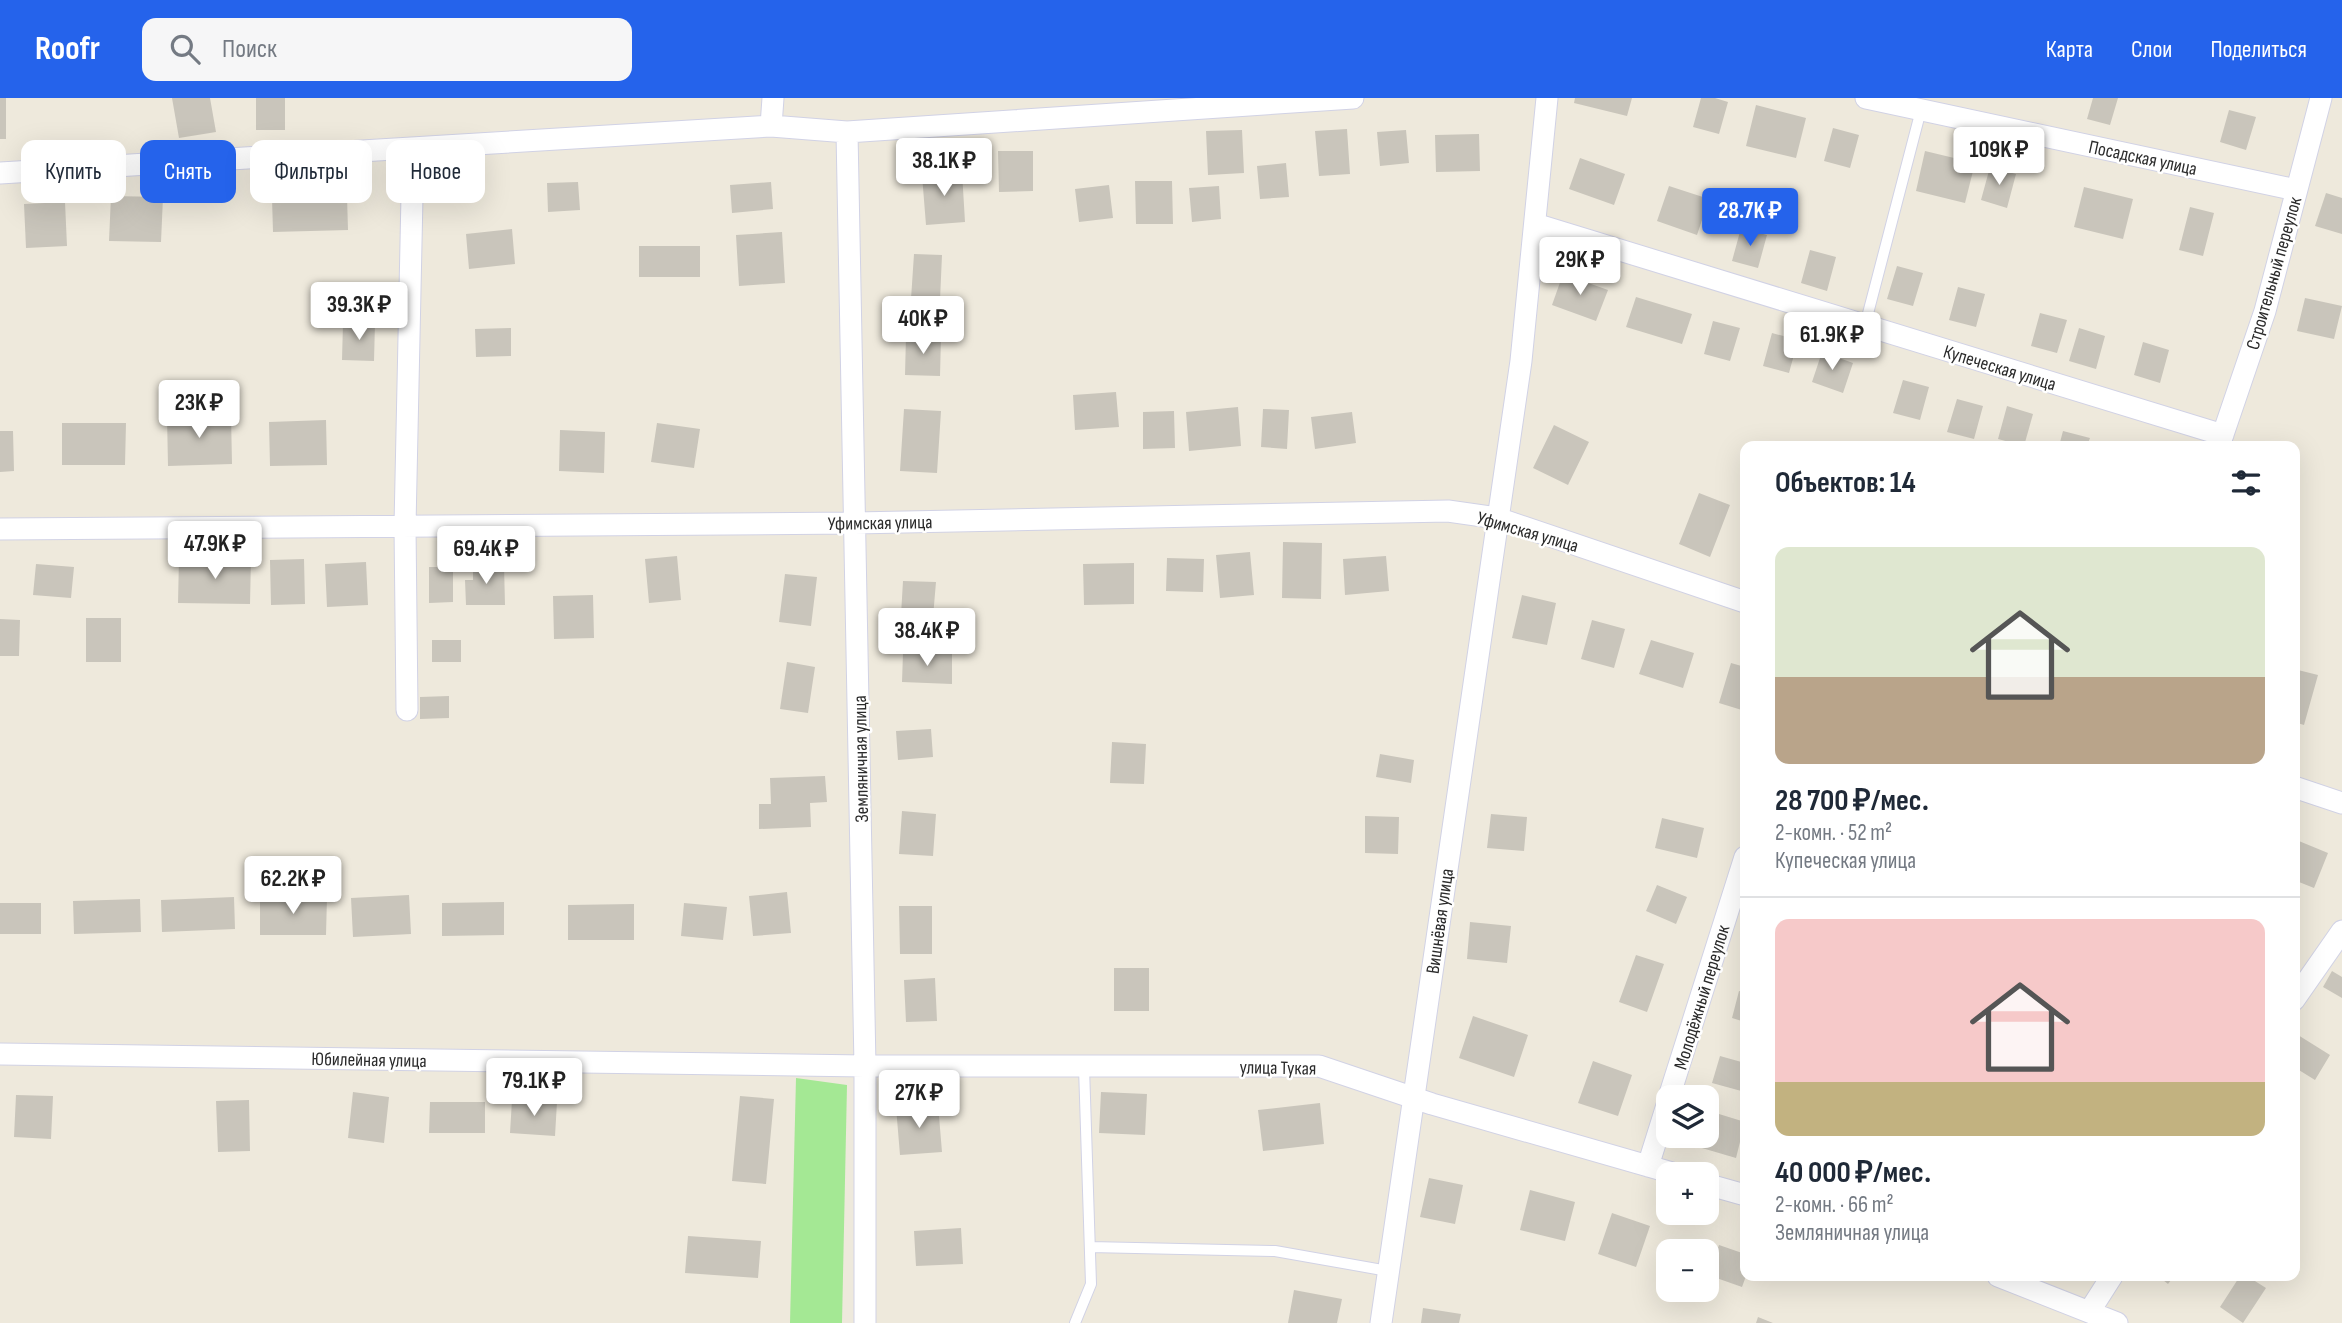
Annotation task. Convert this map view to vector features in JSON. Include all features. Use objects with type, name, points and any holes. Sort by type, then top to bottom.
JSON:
[{"type":"street","points":[[771,126],[773,98]]},
{"type":"street","points":[[485,144],[771,126],[847,132],[1353,98]]},
{"type":"street","name":"Вишнёвая улица","points":[[1381,1323],[1521,361],[1547,98]]},
{"type":"street","name":"Посадская улица","points":[[1866,98],[2296,190]]},
{"type":"street","name":"Строительный переулок","points":[[2221,441],[2265,311],[2321,98]]},
{"type":"street","name":"Земляничная улица","points":[[847,132],[865,1066],[865,1323]]},
{"type":"street","points":[[0,173],[386,151]]},
{"type":"street","points":[[407,710],[405,526],[412,203]]},
{"type":"street","name":"Купеческая улица","points":[[1535,224],[1865,325],[2221,441]]},
{"type":"street","name":"Уфимская улица","points":[[0,529],[856,523],[1448,511],[1497,518],[1740,600]]},
{"type":"street","points":[[2300,789],[2342,803]]},
{"type":"street","name":"Молодёжный переулок","points":[[1673,1085],[1740,873]]},
{"type":"street","points":[[2300,991],[2342,931]]},
{"type":"street","name":"Юбилейная улица","points":[[0,1054],[865,1066]]},
{"type":"street","name":"улица Тукая","points":[[865,1066],[1319,1066],[1413,1097],[1656,1168]]},
{"type":"street","name":"Молодёжный переулок","points":[[1648,1166],[1656,1140]]},
{"type":"street","points":[[1719,1188],[1740,1194]]},
{"type":"street","points":[[2011,1281],[2117,1323]]},
{"type":"street","points":[[2089,1312],[2109,1281]]},
{"type":"lane","points":[[1865,325],[1920,110]]},
{"type":"lane","points":[[1075,1323],[1091,1284],[1084,1067]]},
{"type":"lane","points":[[1090,1247],[1275,1251],[1388,1271]]},
{"type":"green space","points":[[796,1078],[847,1085],[842,1323],[790,1323]]},
{"type":"building","points":[[0,98],[6,98],[6,139],[0,139]]},
{"type":"building","points":[[172,98],[210,98],[216,132],[179,138]]},
{"type":"building","points":[[256,98],[285,98],[285,130],[256,130]]},
{"type":"building","points":[[1575,98],[1632,98],[1627,116],[1574,103]]},
{"type":"building","points":[[1701,98],[1728,102],[1719,134],[1693,127]]},
{"type":"building","points":[[2093,98],[2118,98],[2110,125],[2087,119]]},
{"type":"building","points":[[1756,105],[1806,118],[1796,158],[1746,146]]},
{"type":"building","points":[[2229,110],[2256,117],[2246,150],[2220,142]]},
{"type":"building","points":[[1833,128],[1859,135],[1850,168],[1824,161]]},
{"type":"building","points":[[1347,129],[1350,174],[1319,176],[1315,131]]},
{"type":"building","points":[[1242,130],[1244,173],[1208,175],[1206,131]]},
{"type":"building","points":[[1406,130],[1409,163],[1380,166],[1377,132]]},
{"type":"building","points":[[1479,134],[1480,171],[1436,172],[1435,135]]},
{"type":"building","points":[[998,151],[1033,151],[1033,191],[999,192]]},
{"type":"building","points":[[1925,151],[1975,163],[1965,203],[1916,191]]},
{"type":"building","points":[[1580,158],[1625,174],[1614,205],[1569,189]]},
{"type":"building","points":[[1286,163],[1289,197],[1260,199],[1257,166]]},
{"type":"building","points":[[1990,167],[2016,174],[2007,208],[1981,200]]},
{"type":"building","points":[[962,172],[965,222],[926,225],[922,175]]},
{"type":"building","points":[[1135,181],[1172,181],[1173,224],[1136,224]]},
{"type":"building","points":[[578,182],[580,210],[548,212],[547,183]]},
{"type":"building","points":[[771,182],[773,209],[732,213],[730,185]]},
{"type":"building","points":[[1109,185],[1113,218],[1079,222],[1075,189]]},
{"type":"building","points":[[1219,186],[1221,219],[1192,222],[1189,188]]},
{"type":"building","points":[[1669,186],[1709,199],[1697,235],[1657,221]]},
{"type":"building","points":[[2084,187],[2133,199],[2123,239],[2074,227]]},
{"type":"building","points":[[2326,193],[2342,198],[2342,234],[2315,226]]},
{"type":"building","points":[[126,196],[140,197],[140,203],[163,203],[161,242],[109,241],[111,203],[126,203]]},
{"type":"building","points":[[65,203],[67,246],[26,248],[24,204]]},
{"type":"building","points":[[272,203],[347,203],[348,230],[273,232]]},
{"type":"building","points":[[2190,207],[2214,213],[2203,256],[2179,250]]},
{"type":"building","points":[[1741,228],[1767,235],[1758,268],[1732,261]]},
{"type":"building","points":[[512,229],[515,264],[469,269],[466,234]]},
{"type":"building","points":[[782,232],[785,283],[739,286],[736,235]]},
{"type":"building","points":[[639,246],[700,246],[700,277],[639,277]]},
{"type":"building","points":[[1810,250],[1836,257],[1827,291],[1801,283]]},
{"type":"building","points":[[914,254],[942,255],[940,300],[911,299]]},
{"type":"building","points":[[1897,266],[1923,273],[1913,306],[1887,299]]},
{"type":"building","points":[[1563,274],[1608,290],[1596,321],[1552,305]]},
{"type":"building","points":[[1958,287],[1985,294],[1976,327],[1949,320]]},
{"type":"building","points":[[1636,297],[1692,314],[1682,344],[1626,327]]},
{"type":"building","points":[[2305,298],[2342,306],[2334,339],[2297,331]]},
{"type":"building","points":[[2040,313],[2067,320],[2057,353],[2031,346]]},
{"type":"building","points":[[1713,321],[1740,328],[1730,361],[1704,354]]},
{"type":"building","points":[[343,323],[375,323],[374,361],[342,360]]},
{"type":"building","points":[[511,328],[511,356],[476,357],[475,329]]},
{"type":"building","points":[[2079,328],[2105,336],[2096,369],[2069,361]]},
{"type":"building","points":[[1772,333],[1798,340],[1789,373],[1763,366]]},
{"type":"building","points":[[906,336],[941,337],[940,376],[905,375]]},
{"type":"building","points":[[2143,342],[2169,350],[2160,383],[2134,375]]},
{"type":"building","points":[[1822,352],[1853,363],[1843,393],[1812,382]]},
{"type":"building","points":[[1903,380],[1929,387],[1920,420],[1893,413]]},
{"type":"building","points":[[1116,392],[1119,427],[1075,430],[1073,395]]},
{"type":"building","points":[[1957,399],[1983,406],[1974,439],[1947,432]]},
{"type":"building","points":[[2007,406],[2033,414],[2025,441],[1998,439]]},
{"type":"building","points":[[1238,407],[1241,446],[1189,451],[1186,412]]},
{"type":"building","points":[[904,409],[941,411],[937,473],[900,471]]},
{"type":"building","points":[[1263,409],[1289,410],[1287,449],[1261,447]]},
{"type":"building","points":[[1174,411],[1175,448],[1143,449],[1143,412]]},
{"type":"building","points":[[1352,412],[1356,443],[1315,449],[1311,417]]},
{"type":"building","points":[[231,415],[232,464],[168,466],[167,416]]},
{"type":"building","points":[[326,420],[327,465],[270,466],[269,422]]},
{"type":"building","points":[[62,423],[126,423],[125,465],[62,465]]},
{"type":"building","points":[[657,423],[700,429],[694,468],[651,462]]},
{"type":"building","points":[[1554,425],[1589,442],[1568,485],[1533,468]]},
{"type":"building","points":[[560,430],[605,432],[604,473],[559,471]]},
{"type":"building","points":[[0,431],[13,431],[14,471],[0,472]]},
{"type":"building","points":[[2063,431],[2090,438],[2089,441],[2060,441]]},
{"type":"building","points":[[1699,493],[1730,505],[1710,557],[1679,544]]},
{"type":"building","points":[[1283,542],[1322,543],[1321,599],[1282,598]]},
{"type":"building","points":[[1250,552],[1254,595],[1220,598],[1216,555]]},
{"type":"building","points":[[677,556],[681,600],[649,603],[645,559]]},
{"type":"building","points":[[1386,556],[1389,591],[1345,595],[1343,559]]},
{"type":"building","points":[[179,558],[251,558],[250,604],[178,603]]},
{"type":"building","points":[[1167,558],[1204,559],[1203,592],[1166,591]]},
{"type":"building","points":[[304,559],[305,604],[271,605],[270,560]]},
{"type":"building","points":[[366,562],[368,605],[327,607],[325,564]]},
{"type":"building","points":[[1134,563],[1134,604],[1084,605],[1083,564]]},
{"type":"building","points":[[36,564],[74,567],[71,598],[33,595]]},
{"type":"building","points":[[473,565],[504,565],[505,605],[466,605],[465,580],[473,580]]},
{"type":"building","points":[[429,567],[453,567],[453,602],[429,603]]},
{"type":"building","points":[[785,574],[817,577],[811,626],[779,622]]},
{"type":"building","points":[[903,581],[936,582],[933,617],[901,615]]},
{"type":"building","points":[[593,595],[594,638],[554,639],[553,596]]},
{"type":"building","points":[[1522,595],[1556,603],[1547,645],[1512,638]]},
{"type":"building","points":[[86,618],[121,618],[121,662],[86,662]]},
{"type":"building","points":[[0,619],[20,620],[19,656],[0,656]]},
{"type":"building","points":[[1592,620],[1625,629],[1614,668],[1581,659]]},
{"type":"building","points":[[432,640],[461,640],[461,662],[432,662]]},
{"type":"building","points":[[1651,640],[1694,653],[1683,688],[1639,674]]},
{"type":"building","points":[[903,653],[952,654],[952,684],[902,682]]},
{"type":"building","points":[[787,662],[815,667],[808,713],[780,709]]},
{"type":"building","points":[[1731,663],[1740,666],[1740,709],[1719,703]]},
{"type":"building","points":[[2300,670],[2318,675],[2304,725],[2300,724]]},
{"type":"building","points":[[449,696],[449,718],[420,719],[420,697]]},
{"type":"building","points":[[931,729],[933,757],[898,760],[896,731]]},
{"type":"building","points":[[1112,742],[1146,744],[1144,784],[1110,783]]},
{"type":"building","points":[[1380,754],[1414,760],[1411,783],[1376,777]]},
{"type":"building","points":[[825,776],[827,802],[810,803],[811,827],[759,829],[759,804],[771,804],[770,778]]},
{"type":"building","points":[[902,811],[936,814],[933,856],[899,854]]},
{"type":"building","points":[[1491,814],[1527,817],[1524,851],[1487,848]]},
{"type":"building","points":[[1365,816],[1399,817],[1398,854],[1365,853]]},
{"type":"building","points":[[1662,818],[1704,828],[1697,858],[1655,848]]},
{"type":"building","points":[[2300,841],[2328,853],[2314,888],[2300,882]]},
{"type":"building","points":[[1657,885],[1687,897],[1676,924],[1646,911]]},
{"type":"building","points":[[787,892],[791,933],[753,936],[749,896]]},
{"type":"building","points":[[409,895],[411,934],[353,937],[351,898]]},
{"type":"building","points":[[234,897],[235,929],[162,932],[161,900]]},
{"type":"building","points":[[260,897],[327,897],[326,935],[260,935]]},
{"type":"building","points":[[140,899],[141,932],[74,934],[73,901]]},
{"type":"building","points":[[504,902],[504,935],[442,936],[442,903]]},
{"type":"building","points":[[0,903],[41,903],[41,934],[0,934]]},
{"type":"building","points":[[684,903],[727,907],[723,940],[681,936]]},
{"type":"building","points":[[634,904],[634,940],[568,940],[568,905]]},
{"type":"building","points":[[899,906],[932,906],[932,954],[900,954]]},
{"type":"building","points":[[1470,922],[1511,926],[1507,963],[1467,959]]},
{"type":"building","points":[[1636,955],[1664,964],[1647,1012],[1619,1002]]},
{"type":"building","points":[[1114,968],[1149,968],[1149,1011],[1114,1011]]},
{"type":"building","points":[[2332,971],[2342,977],[2342,998],[2323,987]]},
{"type":"building","points":[[935,978],[937,1021],[906,1022],[904,980]]},
{"type":"building","points":[[1739,991],[1740,991],[1740,1020],[1732,1018]]},
{"type":"building","points":[[1473,1016],[1528,1035],[1514,1077],[1459,1058]]},
{"type":"building","points":[[2300,1036],[2330,1055],[2315,1080],[2300,1071]]},
{"type":"building","points":[[1720,1056],[1740,1062],[1740,1091],[1712,1083]]},
{"type":"building","points":[[1593,1061],[1632,1075],[1618,1116],[1578,1103]]},
{"type":"building","points":[[353,1092],[389,1097],[384,1143],[348,1138]]},
{"type":"building","points":[[1101,1092],[1147,1094],[1145,1135],[1099,1133]]},
{"type":"building","points":[[16,1095],[53,1096],[51,1139],[14,1137]]},
{"type":"building","points":[[740,1096],[774,1099],[766,1184],[732,1181]]},
{"type":"building","points":[[249,1100],[250,1151],[218,1152],[216,1101]]},
{"type":"building","points":[[512,1100],[557,1102],[555,1136],[510,1133]]},
{"type":"building","points":[[430,1102],[485,1102],[485,1133],[429,1133]]},
{"type":"building","points":[[1320,1103],[1324,1144],[1263,1151],[1258,1110]]},
{"type":"building","points":[[938,1104],[942,1152],[900,1155],[896,1107]]},
{"type":"building","points":[[1719,1114],[1740,1120],[1740,1142],[1736,1158],[1702,1148],[1719,1148]]},
{"type":"building","points":[[1429,1178],[1463,1185],[1455,1224],[1420,1217]]},
{"type":"building","points":[[1530,1190],[1575,1202],[1565,1241],[1520,1230]]},
{"type":"building","points":[[1612,1213],[1650,1226],[1636,1267],[1598,1254]]},
{"type":"building","points":[[961,1228],[963,1264],[916,1266],[914,1231]]},
{"type":"building","points":[[688,1236],[761,1241],[758,1278],[685,1273]]},
{"type":"building","points":[[1719,1245],[1740,1252],[1740,1281],[1744,1281],[1742,1287],[1719,1279]]},
{"type":"building","points":[[2237,1281],[2255,1281],[2266,1288],[2243,1323],[2220,1307]]},
{"type":"building","points":[[1294,1290],[1342,1299],[1337,1323],[1288,1323]]},
{"type":"building","points":[[1423,1308],[1461,1314],[1459,1323],[1421,1323]]},
{"type":"building","points":[[1758,1317],[1773,1323],[1756,1323]]}]
